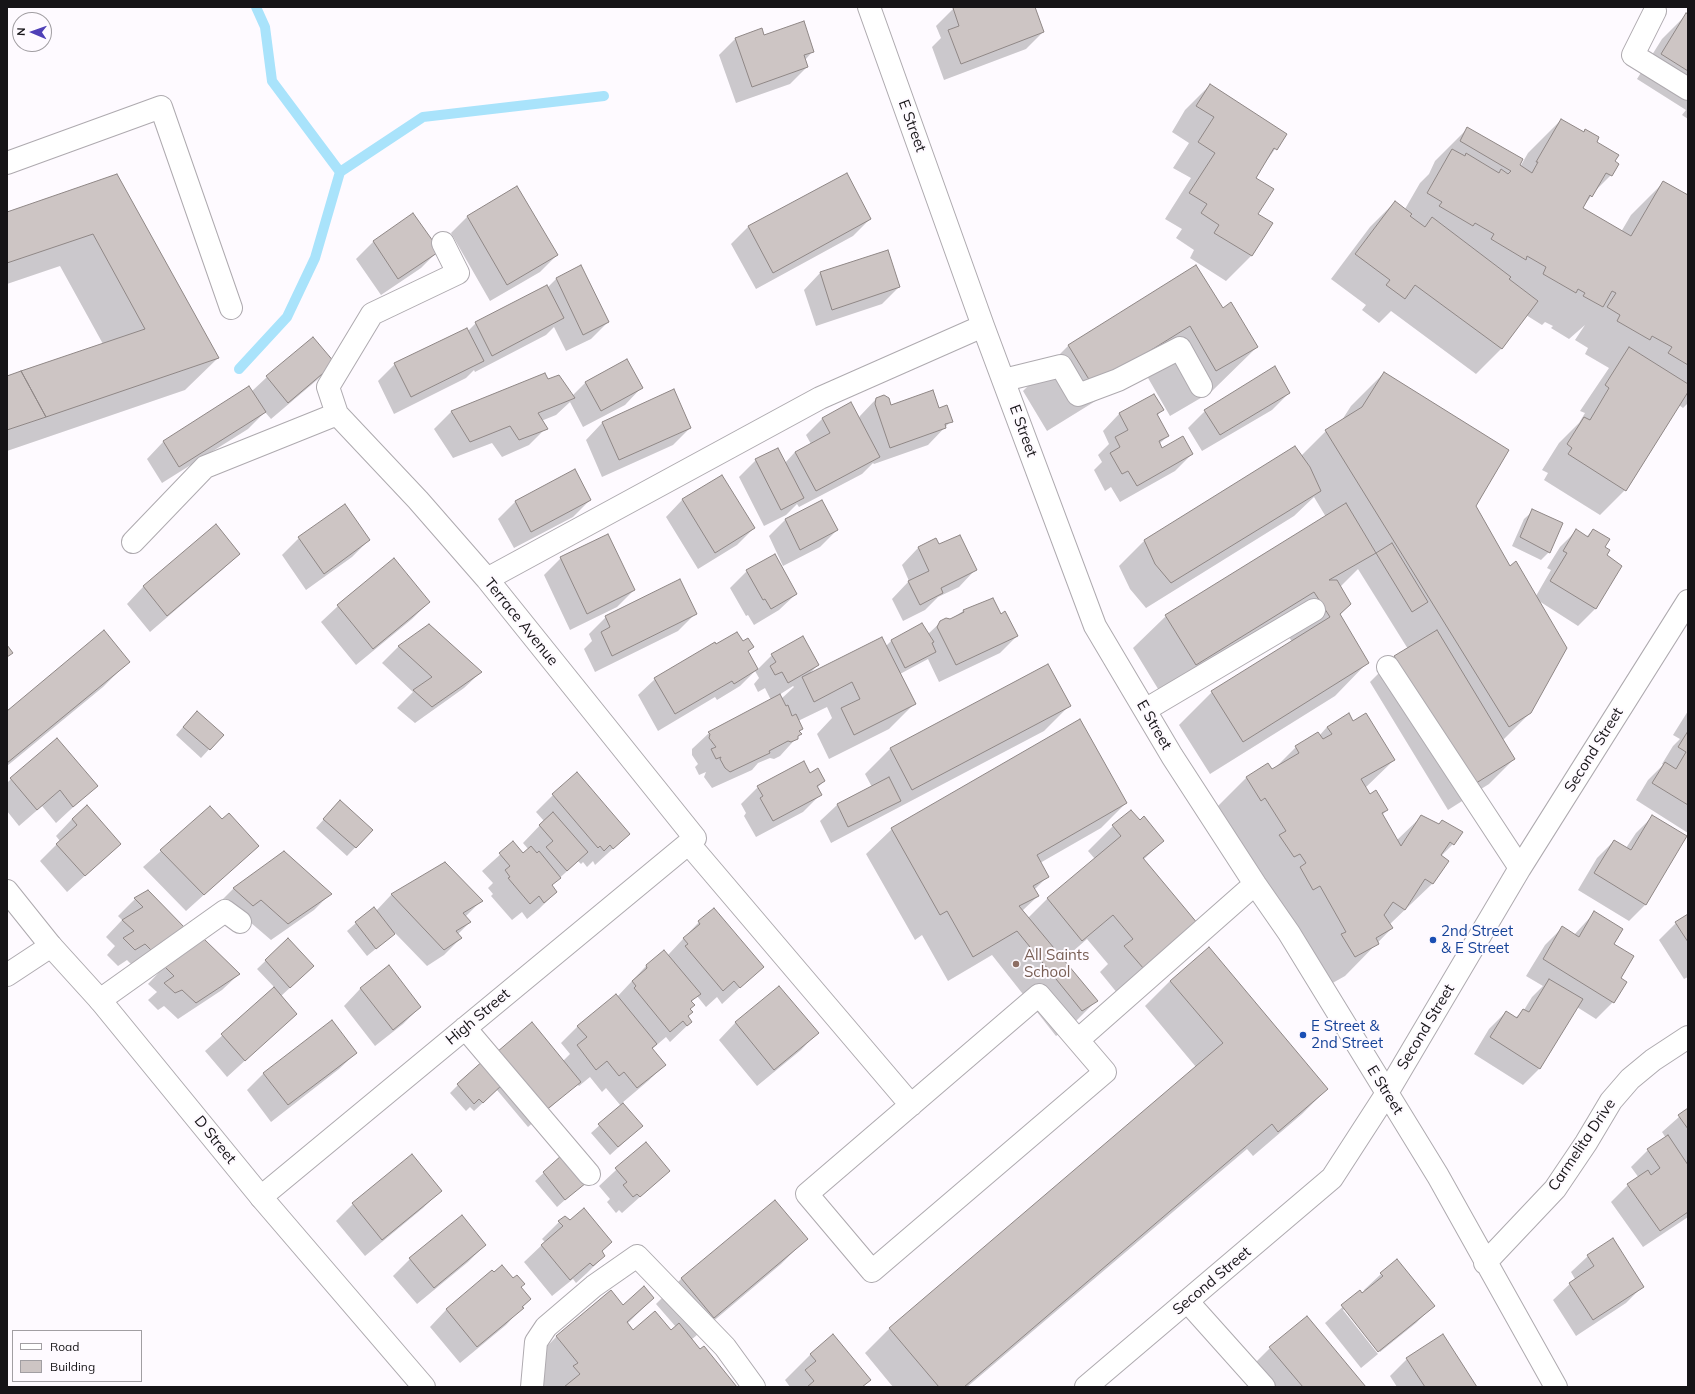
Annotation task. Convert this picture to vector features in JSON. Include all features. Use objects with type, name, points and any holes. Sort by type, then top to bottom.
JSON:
[{"type":"street","name":"E Street","points":[[869,7],[984,326],[1095,626],[1172,756],[1255,884],[1289,933],[1440,1180],[1556,1387]]},
{"type":"street","points":[[1655,11],[1633,55],[1688,89]]},
{"type":"street","points":[[7,163],[161,107],[231,308]]},
{"type":"street","points":[[133,542],[205,467],[337,414],[328,387],[372,314],[458,273],[443,243]]},
{"type":"street","points":[[487,579],[820,398],[984,326]]},
{"type":"street","points":[[1004,380],[1062,366],[1078,395],[1118,380],[1180,348],[1201,386]]},
{"type":"street","name":"Terrace Avenue","points":[[337,414],[418,500],[487,579],[692,841],[911,1105]]},
{"type":"street","name":"Second Street","points":[[1086,1387],[1332,1178],[1387,1093],[1416,1041],[1520,868],[1688,601]]},
{"type":"street","points":[[1145,710],[1314,610]]},
{"type":"street","points":[[1388,667],[1520,868]]},
{"type":"street","name":"High Street","points":[[261,1197],[692,841]]},
{"type":"street","points":[[1078,1040],[1255,884]]},
{"type":"street","name":"D Street","points":[[7,892],[51,946],[100,1000],[261,1197],[424,1387]]},
{"type":"street","points":[[100,1000],[225,911],[240,922]]},
{"type":"street","points":[[7,975],[51,946]]},
{"type":"street","points":[[1040,995],[1105,1072],[872,1271],[807,1194],[911,1105],[1040,995]]},
{"type":"street","points":[[465,1028],[589,1174]]},
{"type":"street","name":"Carmelita Drive","points":[[1485,1262],[1555,1189],[1586,1143],[1611,1101],[1630,1079],[1653,1060],[1688,1037]]},
{"type":"street","points":[[532,1387],[536,1342],[546,1327],[594,1286],[637,1256],[725,1347],[754,1387]]},
{"type":"street","points":[[1187,1301],[1264,1387]]},
{"type":"building","points":[[1035,7],[1044,32],[961,64],[948,30],[959,26],[953,8]]},
{"type":"building","points":[[1686,13],[1688,14],[1688,71],[1661,54]]},
{"type":"building","points":[[804,21],[814,52],[804,55],[808,67],[752,87],[735,38],[762,28],[764,35]]},
{"type":"building","points":[[1210,84],[1287,134],[1277,150],[1274,148],[1256,178],[1274,189],[1258,214],[1273,223],[1252,256],[1214,233],[1219,225],[1201,213],[1207,204],[1189,193],[1215,153],[1198,142],[1214,117],[1196,106]]},
{"type":"building","points":[[1561,119],[1584,132],[1585,129],[1599,137],[1597,142],[1619,155],[1615,161],[1619,164],[1612,176],[1606,173],[1592,197],[1590,195],[1583,208],[1631,236],[1663,181],[1688,195],[1688,365],[1668,353],[1672,347],[1652,336],[1650,340],[1617,321],[1620,315],[1607,307],[1616,293],[1612,291],[1603,307],[1583,296],[1585,293],[1578,289],[1576,293],[1543,274],[1546,267],[1527,256],[1526,260],[1491,239],[1494,234],[1475,223],[1473,226],[1439,206],[1442,202],[1427,193],[1452,149],[1465,156],[1466,153],[1499,173],[1501,169],[1508,174],[1511,171],[1460,141],[1467,127],[1523,159],[1520,165],[1532,173],[1538,162],[1536,162]]},
{"type":"building","points":[[847,173],[871,219],[773,273],[748,226]]},
{"type":"building","points":[[117,174],[219,358],[46,417],[21,371],[145,329],[93,234],[7,263],[7,212]]},
{"type":"building","points":[[517,186],[558,255],[507,285],[467,216]]},
{"type":"building","points":[[1395,201],[1412,214],[1410,216],[1425,227],[1432,217],[1511,277],[1509,279],[1538,301],[1502,349],[1415,285],[1405,299],[1386,285],[1390,280],[1355,254]]},
{"type":"building","points":[[413,213],[440,251],[398,279],[373,241]]},
{"type":"building","points":[[888,250],[900,287],[832,310],[820,272]]},
{"type":"building","points":[[581,265],[609,322],[583,335],[556,278]]},
{"type":"building","points":[[1196,265],[1223,308],[1231,302],[1258,347],[1216,371],[1190,326],[1093,386],[1068,345]]},
{"type":"building","points":[[547,285],[564,318],[492,356],[475,322]]},
{"type":"building","points":[[467,328],[484,361],[411,397],[394,363]]},
{"type":"building","points":[[313,337],[335,363],[288,403],[266,376]]},
{"type":"building","points":[[1629,347],[1688,384],[1688,392],[1626,491],[1568,454],[1572,448],[1567,444],[1584,417],[1590,420],[1609,388],[1605,385]]},
{"type":"building","points":[[627,359],[643,388],[601,411],[585,382]]},
{"type":"building","points":[[1275,366],[1290,393],[1220,435],[1204,410]]},
{"type":"building","points":[[21,371],[46,417],[7,430],[7,376]]},
{"type":"building","points":[[1384,372],[1509,450],[1476,506],[1510,566],[1516,561],[1567,648],[1531,713],[1509,727],[1325,430],[1362,407]]},
{"type":"building","points":[[545,373],[548,379],[559,375],[575,398],[538,413],[548,429],[519,440],[510,426],[470,442],[451,411]]},
{"type":"building","points":[[249,386],[266,412],[179,467],[163,441]]},
{"type":"building","points":[[674,389],[691,428],[619,460],[602,422]]},
{"type":"building","points":[[933,390],[939,408],[947,405],[953,422],[945,424],[946,428],[890,448],[875,404],[876,398],[884,395],[889,398],[891,405]]},
{"type":"building","points":[[1154,394],[1164,410],[1157,414],[1169,436],[1159,441],[1162,448],[1183,436],[1193,454],[1137,486],[1128,471],[1122,474],[1110,453],[1120,447],[1115,437],[1128,430],[1119,413]]},
{"type":"building","points":[[851,402],[880,457],[816,491],[795,452],[830,433],[822,418]]},
{"type":"building","points":[[1295,446],[1310,467],[1321,491],[1171,583],[1155,564],[1144,540]]},
{"type":"building","points":[[778,448],[804,498],[781,510],[755,459]]},
{"type":"building","points":[[575,469],[591,500],[531,532],[515,501]]},
{"type":"building","points":[[722,475],[755,528],[715,553],[682,499]]},
{"type":"building","points":[[822,500],[838,530],[800,550],[785,519]]},
{"type":"building","points":[[1346,503],[1376,553],[1329,580],[1337,580],[1351,604],[1340,614],[1369,663],[1243,742],[1211,691],[1330,617],[1314,592],[1196,665],[1165,615]]},
{"type":"building","points":[[345,504],[370,540],[324,574],[298,537]]},
{"type":"building","points":[[1532,509],[1563,523],[1550,553],[1520,537]]},
{"type":"building","points":[[216,524],[240,554],[167,616],[143,586]]},
{"type":"building","points":[[1576,529],[1588,537],[1593,529],[1610,539],[1605,547],[1610,550],[1607,555],[1622,566],[1596,609],[1550,581],[1567,553],[1563,551]]},
{"type":"building","points":[[608,534],[635,590],[587,614],[560,557]]},
{"type":"building","points":[[960,535],[977,570],[941,588],[943,593],[920,605],[908,581],[929,571],[918,547],[936,538],[939,544]]},
{"type":"building","points":[[1392,543],[1428,602],[1412,612],[1376,553]]},
{"type":"building","points":[[775,554],[797,594],[771,609],[765,599],[763,600],[746,570]]},
{"type":"building","points":[[394,558],[430,602],[373,649],[337,605]]},
{"type":"building","points":[[680,579],[697,614],[612,656],[601,632],[610,627],[605,616]]},
{"type":"building","points":[[993,598],[1001,614],[1005,611],[1018,636],[956,665],[937,627],[940,621],[946,618],[950,619],[964,612],[963,610]]},
{"type":"building","points":[[922,623],[934,642],[932,643],[936,652],[905,668],[891,640]]},
{"type":"building","points":[[429,624],[482,672],[432,707],[413,690],[432,677],[398,646]]},
{"type":"building","points":[[104,630],[130,662],[7,763],[7,711]]},
{"type":"building","points":[[1437,630],[1515,759],[1473,785],[1394,656]]},
{"type":"building","points":[[737,632],[743,641],[748,638],[754,647],[748,651],[758,669],[734,684],[732,681],[675,714],[654,678],[715,642],[716,644]]},
{"type":"building","points":[[803,636],[819,665],[788,683],[782,672],[775,675],[770,666],[776,662],[771,654]]},
{"type":"building","points":[[882,637],[916,704],[854,735],[841,708],[860,699],[852,682],[814,702],[802,677]]},
{"type":"building","points":[[7,645],[13,653],[7,657]]},
{"type":"building","points":[[1048,664],[1071,706],[912,790],[890,748]]},
{"type":"building","points":[[780,694],[786,706],[788,705],[792,716],[796,714],[803,729],[799,731],[802,734],[798,736],[798,739],[791,742],[788,741],[769,751],[770,753],[730,772],[725,768],[720,759],[721,757],[716,759],[711,749],[716,747],[709,738],[710,734],[708,732]]},
{"type":"building","points":[[197,711],[224,735],[210,750],[183,727]]},
{"type":"building","points":[[1349,713],[1353,721],[1366,713],[1395,760],[1361,779],[1370,794],[1376,790],[1388,810],[1382,813],[1401,846],[1421,815],[1439,824],[1442,820],[1463,832],[1454,845],[1450,842],[1441,855],[1449,861],[1433,884],[1425,879],[1405,910],[1393,902],[1384,915],[1393,928],[1376,938],[1379,944],[1355,957],[1341,934],[1346,932],[1320,886],[1313,890],[1300,867],[1306,863],[1300,854],[1294,857],[1279,835],[1286,831],[1265,798],[1261,801],[1246,777],[1268,763],[1272,769],[1299,753],[1295,746],[1318,732],[1323,739],[1332,734],[1327,727]]},
{"type":"building","points":[[1080,719],[1127,803],[1037,855],[1049,877],[1033,886],[1039,896],[1019,906],[1098,1001],[1082,1011],[1017,931],[973,957],[947,911],[940,915],[891,828]]},
{"type":"building","points":[[1688,731],[1688,805],[1652,783],[1665,762],[1676,769],[1686,752],[1678,747]]},
{"type":"building","points":[[57,738],[98,786],[73,807],[60,790],[37,810],[10,778]]},
{"type":"building","points":[[804,761],[810,773],[818,768],[825,781],[817,786],[822,795],[773,821],[760,798],[763,796],[757,786]]},
{"type":"building","points":[[577,772],[630,834],[613,849],[610,845],[604,851],[600,846],[598,848],[552,794]]},
{"type":"building","points":[[889,777],[901,801],[848,827],[837,804]]},
{"type":"building","points":[[340,800],[373,830],[356,848],[323,819]]},
{"type":"building","points":[[87,805],[121,844],[85,876],[56,844],[77,825],[72,819]]},
{"type":"building","points":[[210,806],[222,819],[229,813],[259,846],[204,895],[160,850]]},
{"type":"building","points":[[1131,810],[1140,820],[1144,816],[1164,841],[1143,858],[1198,924],[1144,969],[1124,946],[1133,939],[1113,915],[1082,941],[1047,898],[1121,836],[1112,825]]},
{"type":"building","points":[[553,812],[588,852],[567,871],[546,847],[553,841],[539,825]]},
{"type":"building","points":[[1652,815],[1687,836],[1646,905],[1594,873],[1614,840],[1631,850]]},
{"type":"building","points":[[513,841],[523,853],[531,846],[537,853],[539,851],[561,878],[552,885],[557,892],[544,903],[539,896],[530,904],[508,878],[510,877],[505,870],[510,866],[499,853]]},
{"type":"building","points":[[284,851],[332,894],[288,924],[261,900],[253,906],[233,888]]},
{"type":"building","points":[[445,862],[483,901],[463,913],[471,922],[456,931],[462,938],[444,950],[391,894]]},
{"type":"building","points":[[148,890],[186,929],[151,950],[145,944],[135,950],[123,938],[134,931],[122,920],[143,907],[134,898]]},
{"type":"building","points":[[374,907],[395,934],[376,949],[355,922]]},
{"type":"building","points":[[714,908],[764,967],[740,988],[734,981],[723,991],[685,946],[688,944],[683,938],[700,924],[698,921]]},
{"type":"building","points":[[1594,911],[1623,929],[1614,944],[1634,956],[1621,978],[1627,982],[1614,1003],[1543,959],[1562,926],[1579,937]]},
{"type":"building","points":[[1688,914],[1688,942],[1675,922]]},
{"type":"building","points":[[288,938],[314,966],[290,988],[265,960]]},
{"type":"building","points":[[204,939],[240,974],[196,1003],[182,990],[175,993],[164,983],[174,976],[164,966]]},
{"type":"building","points":[[1209,947],[1328,1089],[1278,1132],[1272,1124],[964,1387],[939,1387],[889,1328],[1223,1043],[1170,981]]},
{"type":"building","points":[[664,950],[701,994],[691,1001],[695,1005],[690,1009],[693,1012],[688,1016],[692,1022],[687,1026],[683,1021],[670,1032],[634,988],[636,986],[632,981],[647,968],[646,965]]},
{"type":"building","points":[[389,965],[421,1007],[393,1030],[360,988]]},
{"type":"building","points":[[1549,979],[1583,999],[1540,1069],[1490,1037],[1506,1011],[1517,1018],[1523,1009],[1529,1012]]},
{"type":"building","points":[[779,986],[819,1033],[774,1070],[735,1022]]},
{"type":"building","points":[[274,987],[297,1014],[245,1061],[221,1034]]},
{"type":"building","points":[[616,994],[657,1044],[652,1048],[666,1065],[637,1088],[624,1072],[619,1076],[607,1061],[596,1070],[577,1045],[587,1037],[577,1026]]},
{"type":"building","points":[[332,1020],[357,1053],[288,1105],[263,1073]]},
{"type":"building","points":[[532,1022],[581,1082],[545,1111],[497,1052]]},
{"type":"building","points":[[485,1059],[505,1082],[483,1103],[479,1099],[474,1104],[457,1084]]},
{"type":"building","points":[[623,1103],[643,1126],[618,1147],[598,1124]]},
{"type":"building","points":[[1688,1108],[1688,1129],[1678,1115]]},
{"type":"building","points":[[1668,1135],[1688,1165],[1688,1212],[1660,1231],[1627,1184],[1648,1170],[1651,1175],[1660,1168],[1647,1149]]},
{"type":"building","points":[[646,1142],[670,1171],[640,1197],[637,1194],[633,1197],[623,1185],[627,1182],[615,1168]]},
{"type":"building","points":[[412,1154],[442,1191],[382,1240],[352,1203]]},
{"type":"building","points":[[562,1155],[586,1183],[565,1200],[543,1172]]},
{"type":"building","points":[[775,1200],[808,1239],[714,1318],[681,1278]]},
{"type":"building","points":[[584,1208],[612,1242],[602,1251],[605,1256],[593,1266],[590,1263],[570,1280],[541,1245],[563,1226],[558,1221],[565,1216],[570,1220]]},
{"type":"building","points":[[462,1215],[486,1245],[434,1288],[409,1258]]},
{"type":"building","points":[[1613,1238],[1644,1287],[1593,1320],[1569,1283],[1594,1266],[1587,1255]]},
{"type":"building","points":[[1397,1259],[1435,1306],[1378,1352],[1341,1305],[1360,1290],[1362,1293],[1383,1276],[1380,1273]]},
{"type":"building","points":[[502,1265],[513,1278],[517,1275],[525,1284],[521,1287],[531,1299],[522,1307],[524,1308],[477,1347],[446,1309],[492,1270],[494,1272]]},
{"type":"building","points":[[644,1286],[654,1298],[627,1322],[633,1330],[655,1311],[671,1330],[679,1323],[700,1349],[704,1346],[737,1387],[564,1387],[580,1374],[573,1366],[578,1363],[556,1336],[611,1290],[623,1305]]},
{"type":"building","points":[[1307,1316],[1366,1387],[1303,1387],[1269,1347]]},
{"type":"building","points":[[833,1334],[871,1380],[862,1387],[807,1387],[814,1381],[805,1370],[816,1361],[810,1354]]},
{"type":"building","points":[[1443,1334],[1477,1387],[1425,1387],[1406,1358]]},
{"type":"waterway","points":[[239,369],[287,317],[315,258],[340,172],[272,81],[265,27],[256,7]]},
{"type":"waterway","points":[[340,172],[423,117],[604,96]]},
{"type":"place","name":"2nd Street & E Street","points":[[1433,940]]},
{"type":"place","name":"All Saints School","points":[[1016,964]]},
{"type":"place","name":"E Street & 2nd Street","points":[[1303,1035]]}]
